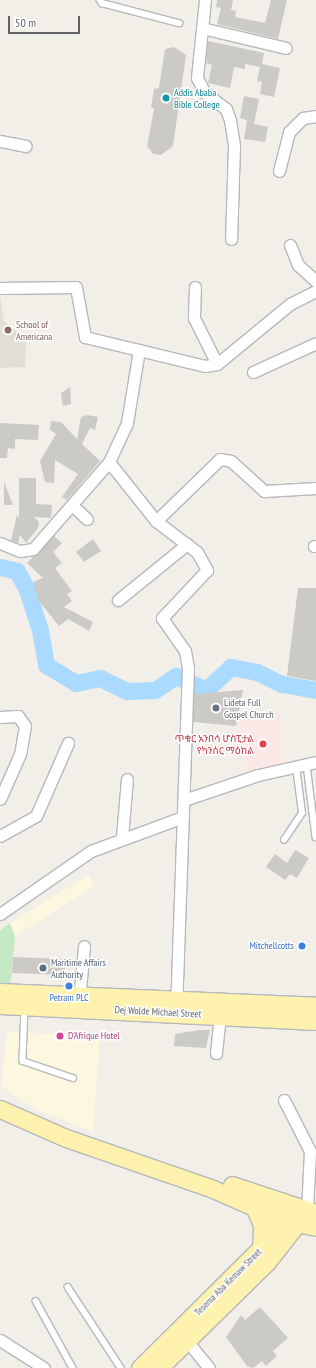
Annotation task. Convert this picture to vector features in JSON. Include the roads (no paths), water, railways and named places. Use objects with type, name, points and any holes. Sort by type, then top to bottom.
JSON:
[{"type":"main road","name":"Dej Wolde Michael Street","points":[[0,992],[79,1002],[176,1006],[316,1006]]},
{"type":"main road","name":"Dej Wolde Michael Street","points":[[0,1005],[25,1006],[79,1002]]},
{"type":"main road","name":"Dej Wolde Michael Street","points":[[176,1006],[220,1015],[316,1021]]},
{"type":"main road","points":[[0,1098],[67,1133],[254,1206],[301,1215]]},
{"type":"main road","points":[[0,1109],[301,1215],[316,1227]]},
{"type":"main road","points":[[254,1206],[262,1225],[262,1248]]},
{"type":"main road","name":"Tesema Aba Kemaw Street","points":[[159,1368],[183,1335],[262,1248],[301,1215]]},
{"type":"main road","name":"Tesema Aba Kemaw Street","points":[[140,1368],[183,1335],[267,1262],[301,1215]]},
{"type":"street","points":[[206,0],[197,78],[205,93],[226,109],[234,146],[231,239]]},
{"type":"street","points":[[202,28],[286,48]]},
{"type":"street","points":[[279,171],[289,132],[303,118],[316,116]]},
{"type":"street","points":[[0,141],[26,146]]},
{"type":"street","points":[[290,245],[298,265],[316,281]]},
{"type":"street","points":[[195,287],[194,318],[217,364]]},
{"type":"street","points":[[0,288],[76,288],[85,337],[205,366],[217,364],[290,304],[316,291]]},
{"type":"street","points":[[253,372],[316,343]]},
{"type":"street","points":[[0,543],[20,551],[33,548],[73,506],[109,462],[127,423],[139,350]]},
{"type":"street","points":[[156,521],[220,459],[232,461],[264,491],[316,488]]},
{"type":"street","points":[[109,462],[156,521],[187,544],[202,558],[207,570],[162,618],[185,651],[188,668],[176,1006]]},
{"type":"street","points":[[73,506],[87,519]]},
{"type":"street","points":[[118,600],[187,544]]},
{"type":"street","points":[[0,717],[18,716],[25,726],[20,754],[0,799]]},
{"type":"street","points":[[0,836],[36,816],[68,743]]},
{"type":"street","points":[[184,800],[258,775],[311,764]]},
{"type":"street","points":[[122,837],[127,779]]},
{"type":"street","points":[[0,914],[69,865],[122,837],[183,817]]},
{"type":"street","points":[[79,1002],[84,946]]},
{"type":"street","points":[[216,1053],[220,1015]]},
{"type":"street","points":[[284,1100],[310,1151],[301,1215]]},
{"type":"street","points":[[183,1335],[209,1368]]},
{"type":"street","points":[[0,1340],[44,1368]]},
{"type":"lane","points":[[100,0],[179,23]]},
{"type":"lane","points":[[311,764],[316,837]]},
{"type":"lane","points":[[284,840],[302,813],[296,767]]},
{"type":"lane","points":[[25,1006],[23,1061],[74,1078]]},
{"type":"lane","points":[[68,1287],[121,1368]]},
{"type":"lane","points":[[36,1301],[72,1368]]},
{"type":"waterway","points":[[0,567],[17,571],[27,590],[40,630],[46,665],[76,683],[100,678],[127,691],[155,690],[176,676],[206,690],[231,667],[257,672],[282,684],[316,690]]},
{"type":"place","name":"Addis Ababa Bible College","points":[[166,98]]},
{"type":"place","name":"School of Americana","points":[[8,330]]},
{"type":"place","name":"Lideta Full Gospel Church","points":[[216,708]]},
{"type":"place","name":"ጥቁር አንበሳ ሆስፒታል የካንሰር ማዕከል","points":[[263,744]]},
{"type":"place","name":"Mitchellcotts","points":[[302,946]]},
{"type":"place","name":"Maritime Affairs Authority","points":[[43,968]]},
{"type":"place","name":"Petram PLC","points":[[69,986]]},
{"type":"place","name":"D'Afrique Hotel","points":[[60,1036]]}]
